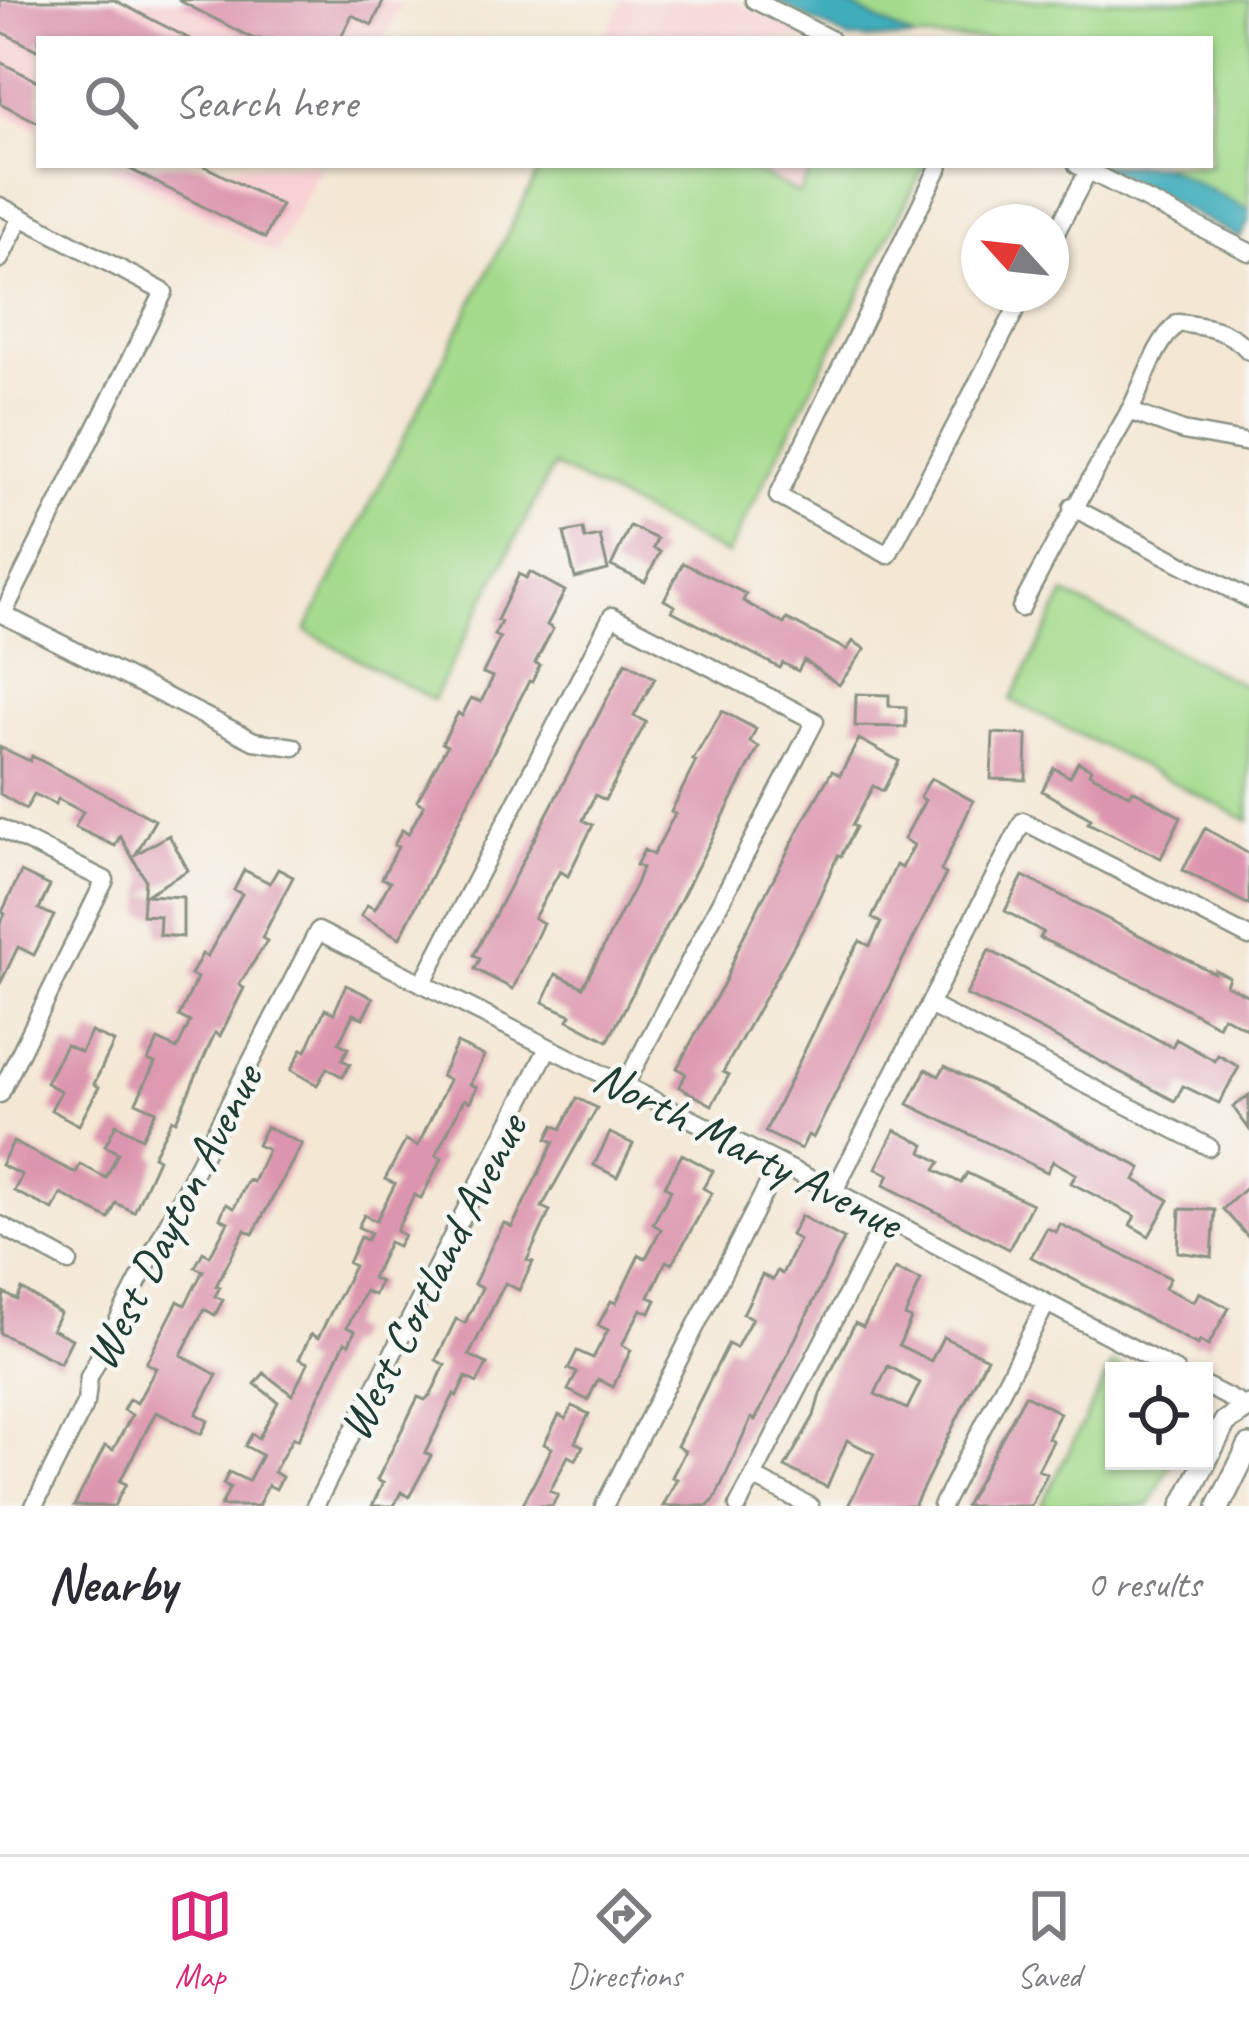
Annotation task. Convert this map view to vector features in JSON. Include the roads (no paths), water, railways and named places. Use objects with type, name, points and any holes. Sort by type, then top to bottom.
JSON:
[{"type":"street","points":[[754,0],[824,36]]},
{"type":"street","points":[[939,168],[778,496],[888,555],[1015,312]]},
{"type":"street","points":[[1067,204],[1083,168],[1249,252]]},
{"type":"street","points":[[0,206],[164,292],[2,614],[254,741],[294,747]]},
{"type":"street","points":[[0,259],[22,217]]},
{"type":"street","points":[[1021,608],[1072,507],[1129,411],[1162,338],[1178,323],[1210,326],[1238,338],[1249,351]]},
{"type":"street","points":[[1129,411],[1183,431],[1249,443]]},
{"type":"street","points":[[1072,507],[1249,599]]},
{"type":"street","points":[[422,984],[612,616],[815,721],[626,1085]]},
{"type":"street","points":[[834,1191],[1023,821],[1249,937]]},
{"type":"street","points":[[0,828],[105,880],[0,1094]]},
{"type":"street","name":"North Marty Avenue","points":[[318,931],[834,1191],[1159,1362]]},
{"type":"street","name":"West Dayton Avenue","points":[[34,1506],[86,1402],[89,1377],[318,931]]},
{"type":"street","points":[[931,1006],[1209,1147]]},
{"type":"street","name":"West Cortland Avenue","points":[[315,1506],[548,1048]]},
{"type":"street","points":[[604,1506],[778,1165]]},
{"type":"street","points":[[739,1506],[886,1219]]},
{"type":"street","points":[[0,1225],[69,1262]]},
{"type":"street","points":[[942,1506],[1046,1304]]},
{"type":"street","points":[[1213,1390],[1249,1409]]},
{"type":"street","points":[[1183,1506],[1226,1422],[1249,1409]]},
{"type":"street","points":[[1219,1506],[1249,1446]]},
{"type":"street","points":[[753,1477],[810,1506]]},
{"type":"water","points":[[772,0],[839,0],[909,36],[843,36]]},
{"type":"water","points":[[1103,168],[1167,168],[1249,210],[1240,238]]}]
